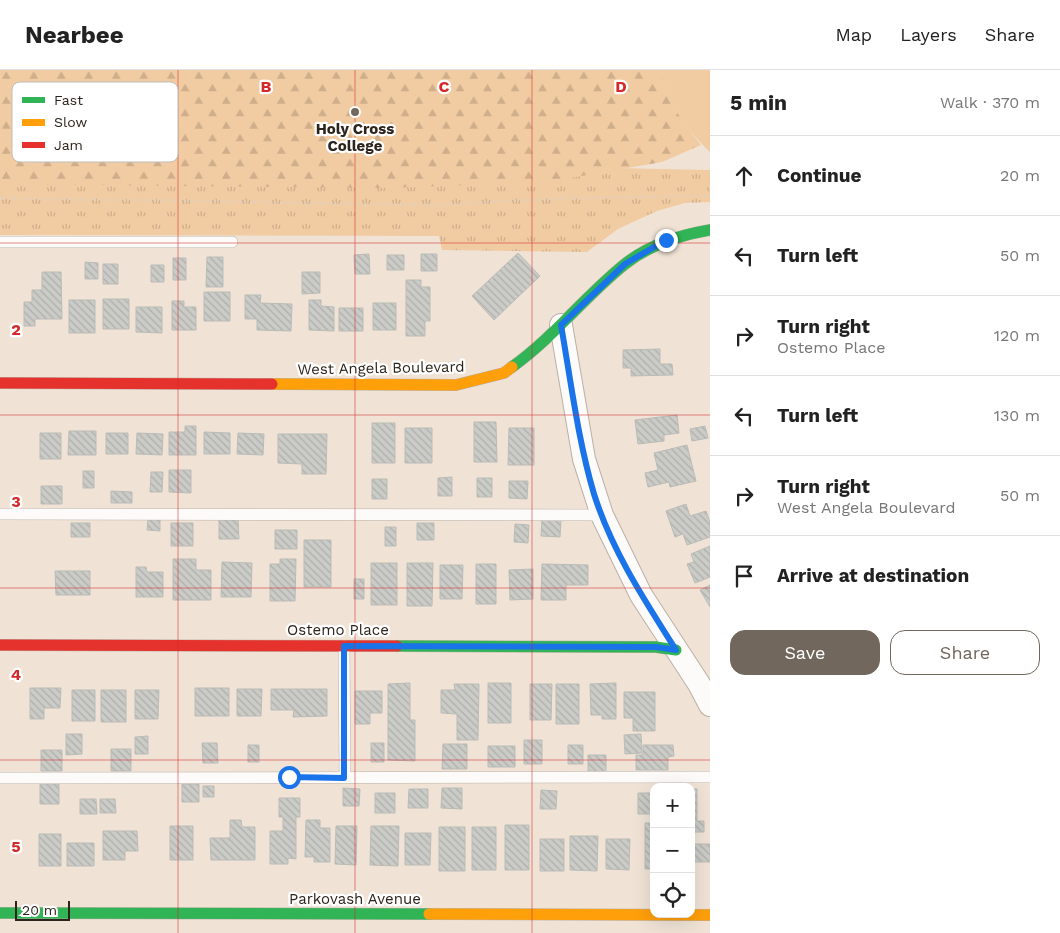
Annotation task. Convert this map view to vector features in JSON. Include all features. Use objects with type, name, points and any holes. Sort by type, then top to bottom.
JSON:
[{"type":"street","name":"West Angela Boulevard","points":[[0,383],[456,385],[504,373],[536,350],[625,264],[642,252],[666,240],[692,232],[710,230]]},
{"type":"street","points":[[561,325],[584,459],[602,515],[641,595],[710,705]]},
{"type":"street","name":"Ostemo Place","points":[[0,645],[656,647],[676,650]]},
{"type":"street","name":"Parkovash Avenue","points":[[0,914],[710,915]]},
{"type":"lane","points":[[0,242],[232,242]]},
{"type":"lane","points":[[0,514],[602,515]]},
{"type":"lane","points":[[344,646],[344,778]]},
{"type":"lane","points":[[0,778],[710,777]]},
{"type":"path","points":[[0,198],[436,204],[567,198],[710,196]]},
{"type":"green space","name":"Holy Cross College","points":[[0,70],[663,70],[665,89],[670,99],[701,145],[662,162],[547,182],[386,188],[0,184]]},
{"type":"green space","points":[[663,70],[710,70],[710,152],[686,126],[671,102],[663,80]]},
{"type":"green space","points":[[0,155],[12,155],[12,162],[178,162],[178,159],[710,170],[710,202],[685,203],[657,211],[618,229],[587,252],[442,250],[439,236],[0,235]]},
{"type":"building","points":[[518,253],[540,276],[494,320],[472,296]]},
{"type":"building","points":[[369,254],[370,274],[355,274],[354,255]]},
{"type":"building","points":[[421,254],[437,254],[437,271],[421,271]]},
{"type":"building","points":[[387,255],[404,255],[404,270],[387,270]]},
{"type":"building","points":[[207,257],[223,257],[223,287],[206,287]]},
{"type":"building","points":[[173,258],[186,258],[186,280],[173,280]]},
{"type":"building","points":[[85,262],[98,263],[98,279],[85,279]]},
{"type":"building","points":[[103,264],[118,264],[118,284],[103,284]]},
{"type":"building","points":[[151,265],[164,265],[164,282],[151,282]]},
{"type":"building","points":[[42,272],[61,272],[62,319],[35,319],[35,326],[24,326],[24,302],[32,302],[32,290],[42,290]]},
{"type":"building","points":[[302,272],[320,272],[320,293],[302,294]]},
{"type":"building","points":[[406,280],[421,280],[421,287],[430,287],[430,321],[425,321],[425,336],[406,336]]},
{"type":"building","points":[[204,292],[230,292],[230,321],[204,321]]},
{"type":"building","points":[[245,295],[261,295],[260,303],[292,304],[291,331],[257,330],[257,319],[245,319]]},
{"type":"building","points":[[103,299],[129,299],[129,329],[103,329]]},
{"type":"building","points":[[69,300],[95,300],[95,333],[69,333]]},
{"type":"building","points":[[309,300],[321,300],[321,306],[334,307],[334,331],[309,330]]},
{"type":"building","points":[[172,301],[184,301],[184,307],[196,307],[196,330],[172,330]]},
{"type":"building","points":[[373,303],[396,303],[396,330],[373,330]]},
{"type":"building","points":[[136,307],[162,307],[162,333],[136,332]]},
{"type":"building","points":[[339,308],[363,308],[363,331],[339,331]]},
{"type":"building","points":[[660,349],[660,364],[672,364],[673,375],[631,376],[631,368],[623,368],[623,350]]},
{"type":"building","points":[[677,415],[679,433],[664,435],[664,441],[638,444],[635,420]]},
{"type":"building","points":[[474,422],[496,422],[497,462],[474,462]]},
{"type":"building","points":[[372,423],[395,423],[395,463],[372,463]]},
{"type":"building","points":[[185,426],[196,426],[196,455],[169,455],[169,432],[185,432]]},
{"type":"building","points":[[705,426],[708,438],[692,441],[690,429]]},
{"type":"building","points":[[405,428],[432,428],[432,463],[405,463]]},
{"type":"building","points":[[509,428],[534,428],[534,465],[508,465]]},
{"type":"building","points":[[69,431],[96,431],[96,455],[68,455]]},
{"type":"building","points":[[204,432],[230,433],[230,454],[204,454]]},
{"type":"building","points":[[40,433],[61,433],[61,459],[40,459]]},
{"type":"building","points":[[106,433],[128,433],[128,454],[106,454]]},
{"type":"building","points":[[137,433],[163,434],[162,455],[136,454]]},
{"type":"building","points":[[238,433],[264,434],[263,455],[237,454]]},
{"type":"building","points":[[278,434],[327,434],[326,474],[302,474],[302,464],[278,463]]},
{"type":"building","points":[[687,445],[696,481],[670,487],[669,482],[648,487],[645,473],[658,470],[654,453]]},
{"type":"building","points":[[169,470],[191,470],[191,493],[169,492]]},
{"type":"building","points":[[83,471],[94,471],[94,488],[83,488]]},
{"type":"building","points":[[151,472],[163,472],[162,492],[150,492]]},
{"type":"building","points":[[452,477],[452,496],[438,496],[438,478]]},
{"type":"building","points":[[477,478],[492,478],[492,497],[477,497]]},
{"type":"building","points":[[372,479],[387,479],[387,499],[372,499]]},
{"type":"building","points":[[509,481],[528,481],[527,499],[509,498]]},
{"type":"building","points":[[41,486],[62,486],[62,504],[41,504]]},
{"type":"building","points":[[111,491],[132,492],[132,503],[111,503]]},
{"type":"building","points":[[686,504],[690,516],[706,511],[710,522],[710,537],[687,545],[683,534],[675,537],[666,511]]},
{"type":"building","points":[[238,518],[239,539],[219,539],[219,519]]},
{"type":"building","points":[[148,519],[160,519],[160,531],[147,530]]},
{"type":"building","points":[[542,519],[561,520],[560,537],[541,536]]},
{"type":"building","points":[[71,523],[90,523],[90,537],[71,537]]},
{"type":"building","points":[[171,523],[193,523],[193,546],[171,546]]},
{"type":"building","points":[[417,523],[434,523],[434,540],[417,540]]},
{"type":"building","points":[[515,524],[529,525],[528,543],[514,542]]},
{"type":"building","points":[[385,527],[396,527],[396,546],[385,546]]},
{"type":"building","points":[[275,530],[297,530],[297,549],[275,549]]},
{"type":"building","points":[[304,540],[331,540],[331,587],[304,587]]},
{"type":"building","points":[[710,546],[710,577],[695,583],[687,564],[694,562],[691,554]]},
{"type":"building","points":[[173,559],[196,559],[196,570],[211,570],[211,600],[173,600]]},
{"type":"building","points":[[280,559],[296,559],[295,601],[270,601],[270,564],[280,564]]},
{"type":"building","points":[[222,562],[252,563],[251,597],[221,597]]},
{"type":"building","points":[[371,563],[397,563],[397,605],[371,605]]},
{"type":"building","points":[[407,563],[433,563],[432,606],[407,606]]},
{"type":"building","points":[[476,564],[496,564],[496,604],[476,604]]},
{"type":"building","points":[[542,564],[588,565],[588,585],[566,585],[566,600],[541,600]]},
{"type":"building","points":[[440,565],[463,565],[462,599],[440,599]]},
{"type":"building","points":[[136,567],[146,567],[147,572],[163,572],[163,597],[136,597]]},
{"type":"building","points":[[533,569],[533,599],[510,600],[509,570]]},
{"type":"building","points":[[55,571],[90,571],[90,595],[56,595]]},
{"type":"building","points":[[354,579],[364,579],[364,599],[354,599]]},
{"type":"building","points":[[710,585],[710,607],[700,590]]},
{"type":"building","points":[[410,683],[410,720],[415,720],[415,761],[388,760],[388,684]]},
{"type":"building","points":[[488,683],[511,683],[511,723],[488,723]]},
{"type":"building","points":[[616,683],[616,719],[602,719],[602,715],[591,715],[590,684]]},
{"type":"building","points":[[454,684],[479,684],[478,740],[457,740],[457,714],[441,713],[441,690],[455,690]]},
{"type":"building","points":[[530,684],[552,684],[551,720],[530,720]]},
{"type":"building","points":[[556,684],[579,684],[579,724],[556,724]]},
{"type":"building","points":[[30,688],[61,688],[60,708],[44,708],[44,719],[30,719]]},
{"type":"building","points":[[195,688],[229,688],[229,716],[195,716]]},
{"type":"building","points":[[237,689],[262,689],[261,716],[237,716]]},
{"type":"building","points":[[271,689],[327,689],[327,716],[293,717],[294,710],[271,710]]},
{"type":"building","points":[[72,690],[95,690],[95,721],[72,721]]},
{"type":"building","points":[[101,690],[126,690],[126,722],[101,722]]},
{"type":"building","points":[[135,690],[159,690],[158,719],[135,719]]},
{"type":"building","points":[[355,691],[382,691],[382,713],[370,713],[370,724],[355,724]]},
{"type":"building","points":[[624,692],[655,692],[655,731],[633,731],[633,718],[624,718]]},
{"type":"building","points":[[66,734],[82,734],[82,754],[66,755]]},
{"type":"building","points":[[641,734],[642,753],[625,754],[624,735]]},
{"type":"building","points":[[148,736],[148,754],[135,754],[135,737]]},
{"type":"building","points":[[524,740],[542,740],[542,764],[524,764]]},
{"type":"building","points":[[202,743],[217,743],[218,763],[203,763]]},
{"type":"building","points":[[371,743],[384,743],[384,762],[371,762]]},
{"type":"building","points":[[443,744],[467,744],[467,769],[442,769]]},
{"type":"building","points":[[248,745],[259,745],[259,762],[248,762]]},
{"type":"building","points":[[568,745],[583,745],[583,764],[568,764]]},
{"type":"building","points":[[643,745],[673,745],[674,756],[668,757],[668,770],[636,770],[636,755],[643,755]]},
{"type":"building","points":[[488,746],[515,746],[515,767],[488,767]]},
{"type":"building","points":[[111,749],[131,749],[131,771],[111,771]]},
{"type":"building","points":[[41,750],[62,750],[62,771],[41,771]]},
{"type":"building","points":[[588,755],[606,755],[606,772],[588,771]]},
{"type":"building","points":[[40,784],[59,784],[59,804],[40,804]]},
{"type":"building","points":[[182,784],[199,784],[199,802],[182,802]]},
{"type":"building","points":[[203,786],[214,786],[214,797],[203,797]]},
{"type":"building","points":[[343,788],[360,789],[359,806],[343,806]]},
{"type":"building","points":[[442,788],[462,788],[462,809],[441,808]]},
{"type":"building","points":[[409,789],[428,789],[428,808],[408,808]]},
{"type":"building","points":[[695,789],[697,789],[697,821],[704,821],[704,832],[695,832]]},
{"type":"building","points":[[541,790],[557,791],[556,809],[540,809]]},
{"type":"building","points":[[375,793],[395,793],[395,813],[375,813]]},
{"type":"building","points":[[638,793],[650,793],[650,814],[638,814]]},
{"type":"building","points":[[279,798],[300,798],[300,817],[296,817],[296,859],[288,858],[288,864],[270,864],[270,831],[283,831],[283,817],[279,817]]},
{"type":"building","points":[[80,799],[96,799],[97,814],[80,814]]},
{"type":"building","points":[[100,799],[115,799],[116,813],[100,813]]},
{"type":"building","points":[[230,820],[241,820],[242,827],[255,827],[255,860],[211,860],[210,838],[230,838]]},
{"type":"building","points":[[306,820],[320,820],[320,828],[330,828],[330,862],[314,862],[314,857],[305,857]]},
{"type":"building","points":[[645,823],[650,823],[650,869],[645,869]]},
{"type":"building","points":[[505,825],[529,825],[529,870],[505,870]]},
{"type":"building","points":[[170,826],[193,826],[193,860],[170,860]]},
{"type":"building","points":[[336,826],[357,826],[356,865],[335,864]]},
{"type":"building","points":[[371,826],[399,826],[398,866],[370,865]]},
{"type":"building","points":[[439,827],[465,827],[465,871],[439,871]]},
{"type":"building","points":[[472,827],[496,827],[496,870],[472,870]]},
{"type":"building","points":[[103,831],[137,831],[138,851],[125,851],[125,860],[103,860]]},
{"type":"building","points":[[405,833],[431,833],[430,865],[405,865]]},
{"type":"building","points":[[39,834],[61,834],[61,866],[39,866]]},
{"type":"building","points":[[570,836],[598,836],[597,871],[570,870]]},
{"type":"building","points":[[540,839],[564,839],[564,871],[540,871]]},
{"type":"building","points":[[606,839],[630,839],[629,870],[606,869]]},
{"type":"building","points":[[67,843],[94,843],[94,866],[67,866]]},
{"type":"building","points":[[695,844],[710,844],[710,862],[695,862]]},
{"type":"traffic: fast","points":[[512,367],[542,343],[596,289],[634,257],[665,242],[710,230]]},
{"type":"traffic: fast","points":[[397,646],[656,647],[676,650]]},
{"type":"traffic: fast","points":[[0,913],[429,914]]},
{"type":"traffic: slow","points":[[272,384],[456,385],[504,373],[512,367]]},
{"type":"traffic: slow","points":[[429,914],[710,915]]},
{"type":"traffic: jam","points":[[0,383],[272,384]]},
{"type":"traffic: jam","points":[[0,645],[397,646]]},
{"type":"place","name":"Holy Cross College","points":[[355,112]]},
{"type":"route","points":[[289,777],[344,778],[344,646],[656,647],[676,650],[641,595],[623,562],[595,496],[584,459],[561,325],[625,264],[642,252],[666,240]]}]
